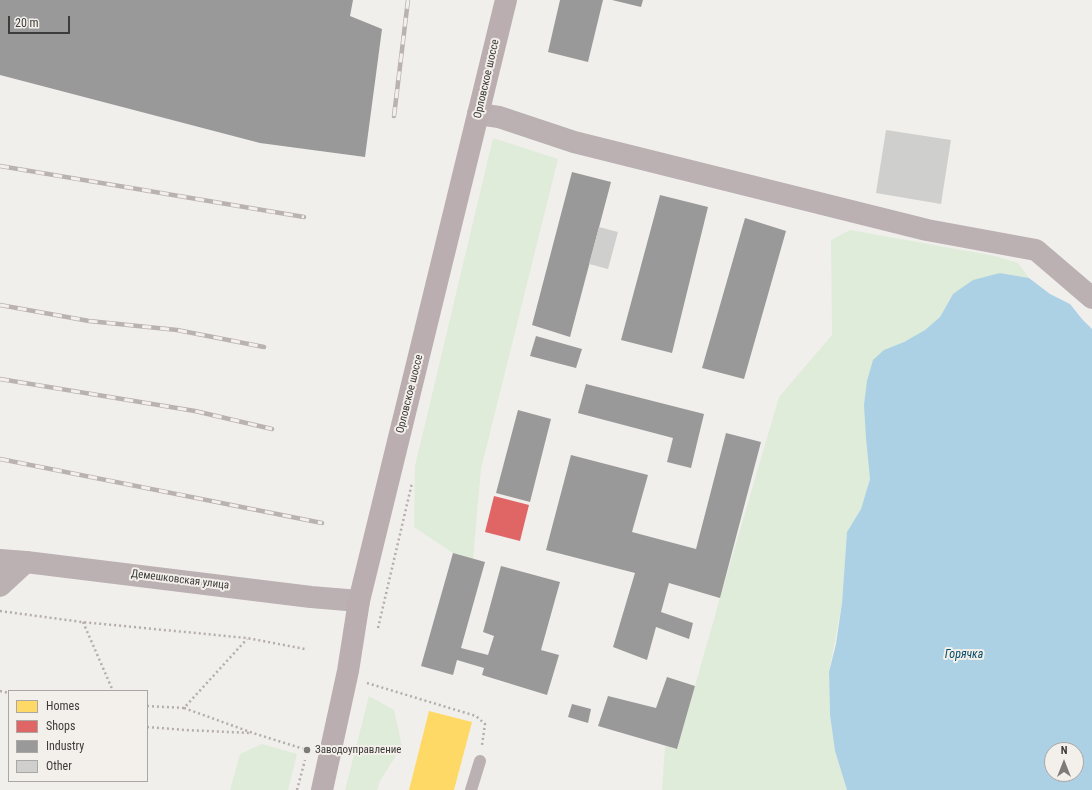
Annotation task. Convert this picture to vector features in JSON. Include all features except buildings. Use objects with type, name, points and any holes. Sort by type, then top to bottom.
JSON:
[{"type":"main road","name":"Орловское шоссе","points":[[322,790],[348,671],[359,601],[506,0]]},
{"type":"street","points":[[478,114],[499,117],[581,144],[927,230],[1036,250],[1092,298]]},
{"type":"street","name":"Демешковская улица","points":[[0,560],[359,601]]},
{"type":"street","points":[[0,586],[26,562]]},
{"type":"lane","points":[[471,790],[480,761]]},
{"type":"path","points":[[0,611],[82,622],[247,638],[305,649]]},
{"type":"path","points":[[82,622],[113,690]]},
{"type":"path","points":[[184,708],[247,638]]},
{"type":"path","points":[[365,682],[476,716],[485,724],[480,761]]},
{"type":"path","points":[[148,706],[184,708],[307,750],[297,790]]},
{"type":"path","points":[[148,727],[254,733]]},
{"type":"green space","points":[[493,138],[558,159],[481,469],[473,559],[453,553],[414,527],[415,466]]},
{"type":"green space","points":[[850,230],[995,256],[1018,263],[1029,278],[1000,273],[953,294],[940,317],[925,330],[904,342],[884,350],[870,479],[861,509],[847,532],[842,603],[829,672],[830,715],[835,751],[847,790],[662,790],[665,746],[677,749],[779,397],[832,335],[831,240]]},
{"type":"green space","points":[[369,696],[394,710],[402,746],[380,781],[377,790],[345,790]]},
{"type":"green space","points":[[262,744],[297,754],[288,790],[230,790],[240,754]]},
{"type":"water","name":"Горячка","points":[[1000,273],[1029,278],[1050,294],[1070,304],[1092,329],[1092,790],[847,790],[835,751],[830,715],[829,672],[836,644],[842,603],[847,532],[861,509],[870,479],[864,405],[867,381],[873,360],[884,350],[904,342],[925,330],[940,317],[953,294],[973,280]]},
{"type":"railway","points":[[394,116],[408,0]]},
{"type":"railway","points":[[0,166],[304,217]]},
{"type":"railway","points":[[0,305],[89,321],[177,330],[264,347]]},
{"type":"railway","points":[[0,379],[195,411],[272,429]]},
{"type":"railway","points":[[0,459],[322,523]]},
{"type":"place","name":"Заводоуправление","points":[[307,750]]}]
